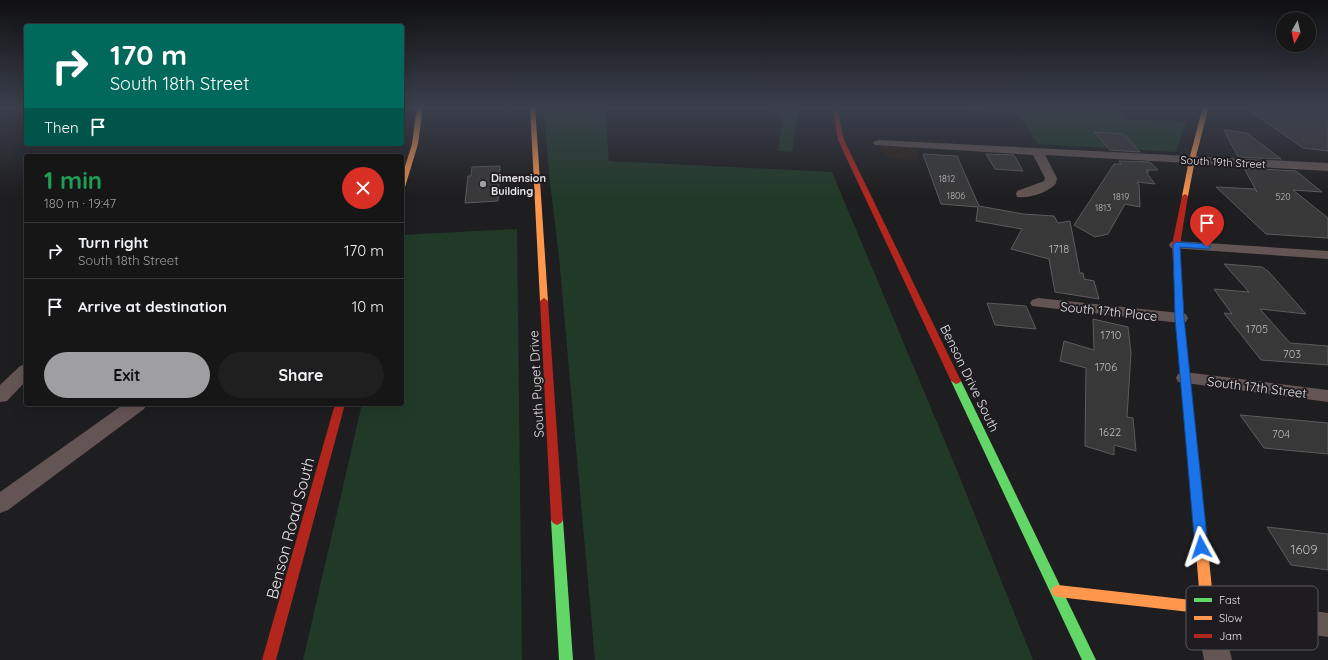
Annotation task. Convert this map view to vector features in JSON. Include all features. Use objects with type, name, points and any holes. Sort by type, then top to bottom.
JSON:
[{"type":"street","points":[[404,180],[416,137]]},
{"type":"street","name":"South Puget Drive","points":[[534,137],[566,660]]},
{"type":"street","name":"Benson Drive South","points":[[840,137],[1058,591],[1089,660]]},
{"type":"street","points":[[1198,137],[1192,160],[1176,245],[1180,318],[1205,586]]},
{"type":"street","name":"South 19th Street","points":[[879,143],[1328,167]]},
{"type":"street","points":[[1022,194],[1036,190],[1050,183],[1051,178],[1037,152]]},
{"type":"street","points":[[1176,245],[1328,255]]},
{"type":"street","name":"South 17th Place","points":[[1038,303],[1180,318]]},
{"type":"street","points":[[0,396],[24,372]]},
{"type":"street","name":"South 17th Street","points":[[1186,378],[1328,396]]},
{"type":"street","points":[[0,504],[134,406]]},
{"type":"street","name":"Benson Road South","points":[[269,660],[339,406]]},
{"type":"street","points":[[1058,591],[1186,606]]},
{"type":"street","points":[[1318,623],[1328,624]]},
{"type":"street","points":[[1216,650],[1218,660]]},
{"type":"shaded area","points":[[879,145],[915,147],[920,161],[887,158],[880,150]]},
{"type":"green space","points":[[546,137],[607,137],[609,161],[832,172],[954,463],[1033,660],[595,660],[559,257]]},
{"type":"green space","points":[[780,137],[794,137],[792,152],[778,151]]},
{"type":"green space","points":[[1033,137],[1181,137],[1176,152],[1038,144]]},
{"type":"green space","points":[[517,229],[522,660],[303,660],[362,406],[404,406],[404,235]]},
{"type":"building","points":[[1098,137],[1126,137],[1140,152],[1110,150]]},
{"type":"building","points":[[1228,137],[1252,137],[1281,159],[1238,157]]},
{"type":"building","points":[[1287,137],[1328,137],[1328,151],[1303,148]]},
{"type":"building","points":[[923,154],[957,156],[979,206],[1023,214],[1054,216],[1058,223],[1070,221],[1080,273],[1083,273],[1084,279],[1094,281],[1099,299],[1055,292],[1049,259],[1011,249],[1022,229],[976,221],[978,207],[941,204]]},
{"type":"building","points":[[986,154],[1014,155],[1023,171],[995,169]]},
{"type":"building","points":[[1119,161],[1150,162],[1158,170],[1146,170],[1149,172],[1146,172],[1155,184],[1137,182],[1139,185],[1140,207],[1125,204],[1108,234],[1095,237],[1074,225],[1114,164],[1121,164]]},
{"type":"building","name":"Dimension Building","points":[[500,166],[498,201],[465,203],[468,176],[471,176],[472,167]]},
{"type":"building","points":[[1244,168],[1296,171],[1322,192],[1293,190],[1328,218],[1328,238],[1266,234],[1216,187],[1255,189],[1257,192]]},
{"type":"building","points":[[1224,264],[1262,267],[1269,272],[1306,314],[1260,309],[1290,343],[1328,346],[1328,365],[1261,360],[1224,313],[1232,314],[1214,289],[1249,292]]},
{"type":"building","points":[[987,303],[1026,306],[1036,329],[995,325]]},
{"type":"building","points":[[1093,319],[1128,327],[1131,353],[1127,417],[1133,418],[1136,451],[1114,445],[1114,455],[1085,446],[1086,368],[1060,361],[1064,341],[1094,350]]},
{"type":"building","points":[[1240,415],[1328,423],[1328,454],[1264,448]]},
{"type":"building","points":[[1267,527],[1328,534],[1328,570],[1291,565]]},
{"type":"traffic: fast","points":[[956,381],[1089,660]]},
{"type":"traffic: fast","points":[[557,520],[566,660]]},
{"type":"traffic: slow","points":[[404,180],[416,137]]},
{"type":"traffic: slow","points":[[534,137],[544,301]]},
{"type":"traffic: slow","points":[[1185,196],[1198,137]]},
{"type":"traffic: slow","points":[[1201,540],[1205,586]]},
{"type":"traffic: slow","points":[[1058,591],[1186,606]]},
{"type":"traffic: jam","points":[[840,137],[956,381]]},
{"type":"traffic: jam","points":[[1185,196],[1176,245],[1180,318],[1201,540]]},
{"type":"traffic: jam","points":[[544,301],[557,520]]},
{"type":"traffic: jam","points":[[269,660],[339,406]]},
{"type":"place","name":"Dimension Building","points":[[483,184]]},
{"type":"route","points":[[1201,547],[1180,318],[1176,245],[1207,247]]}]
